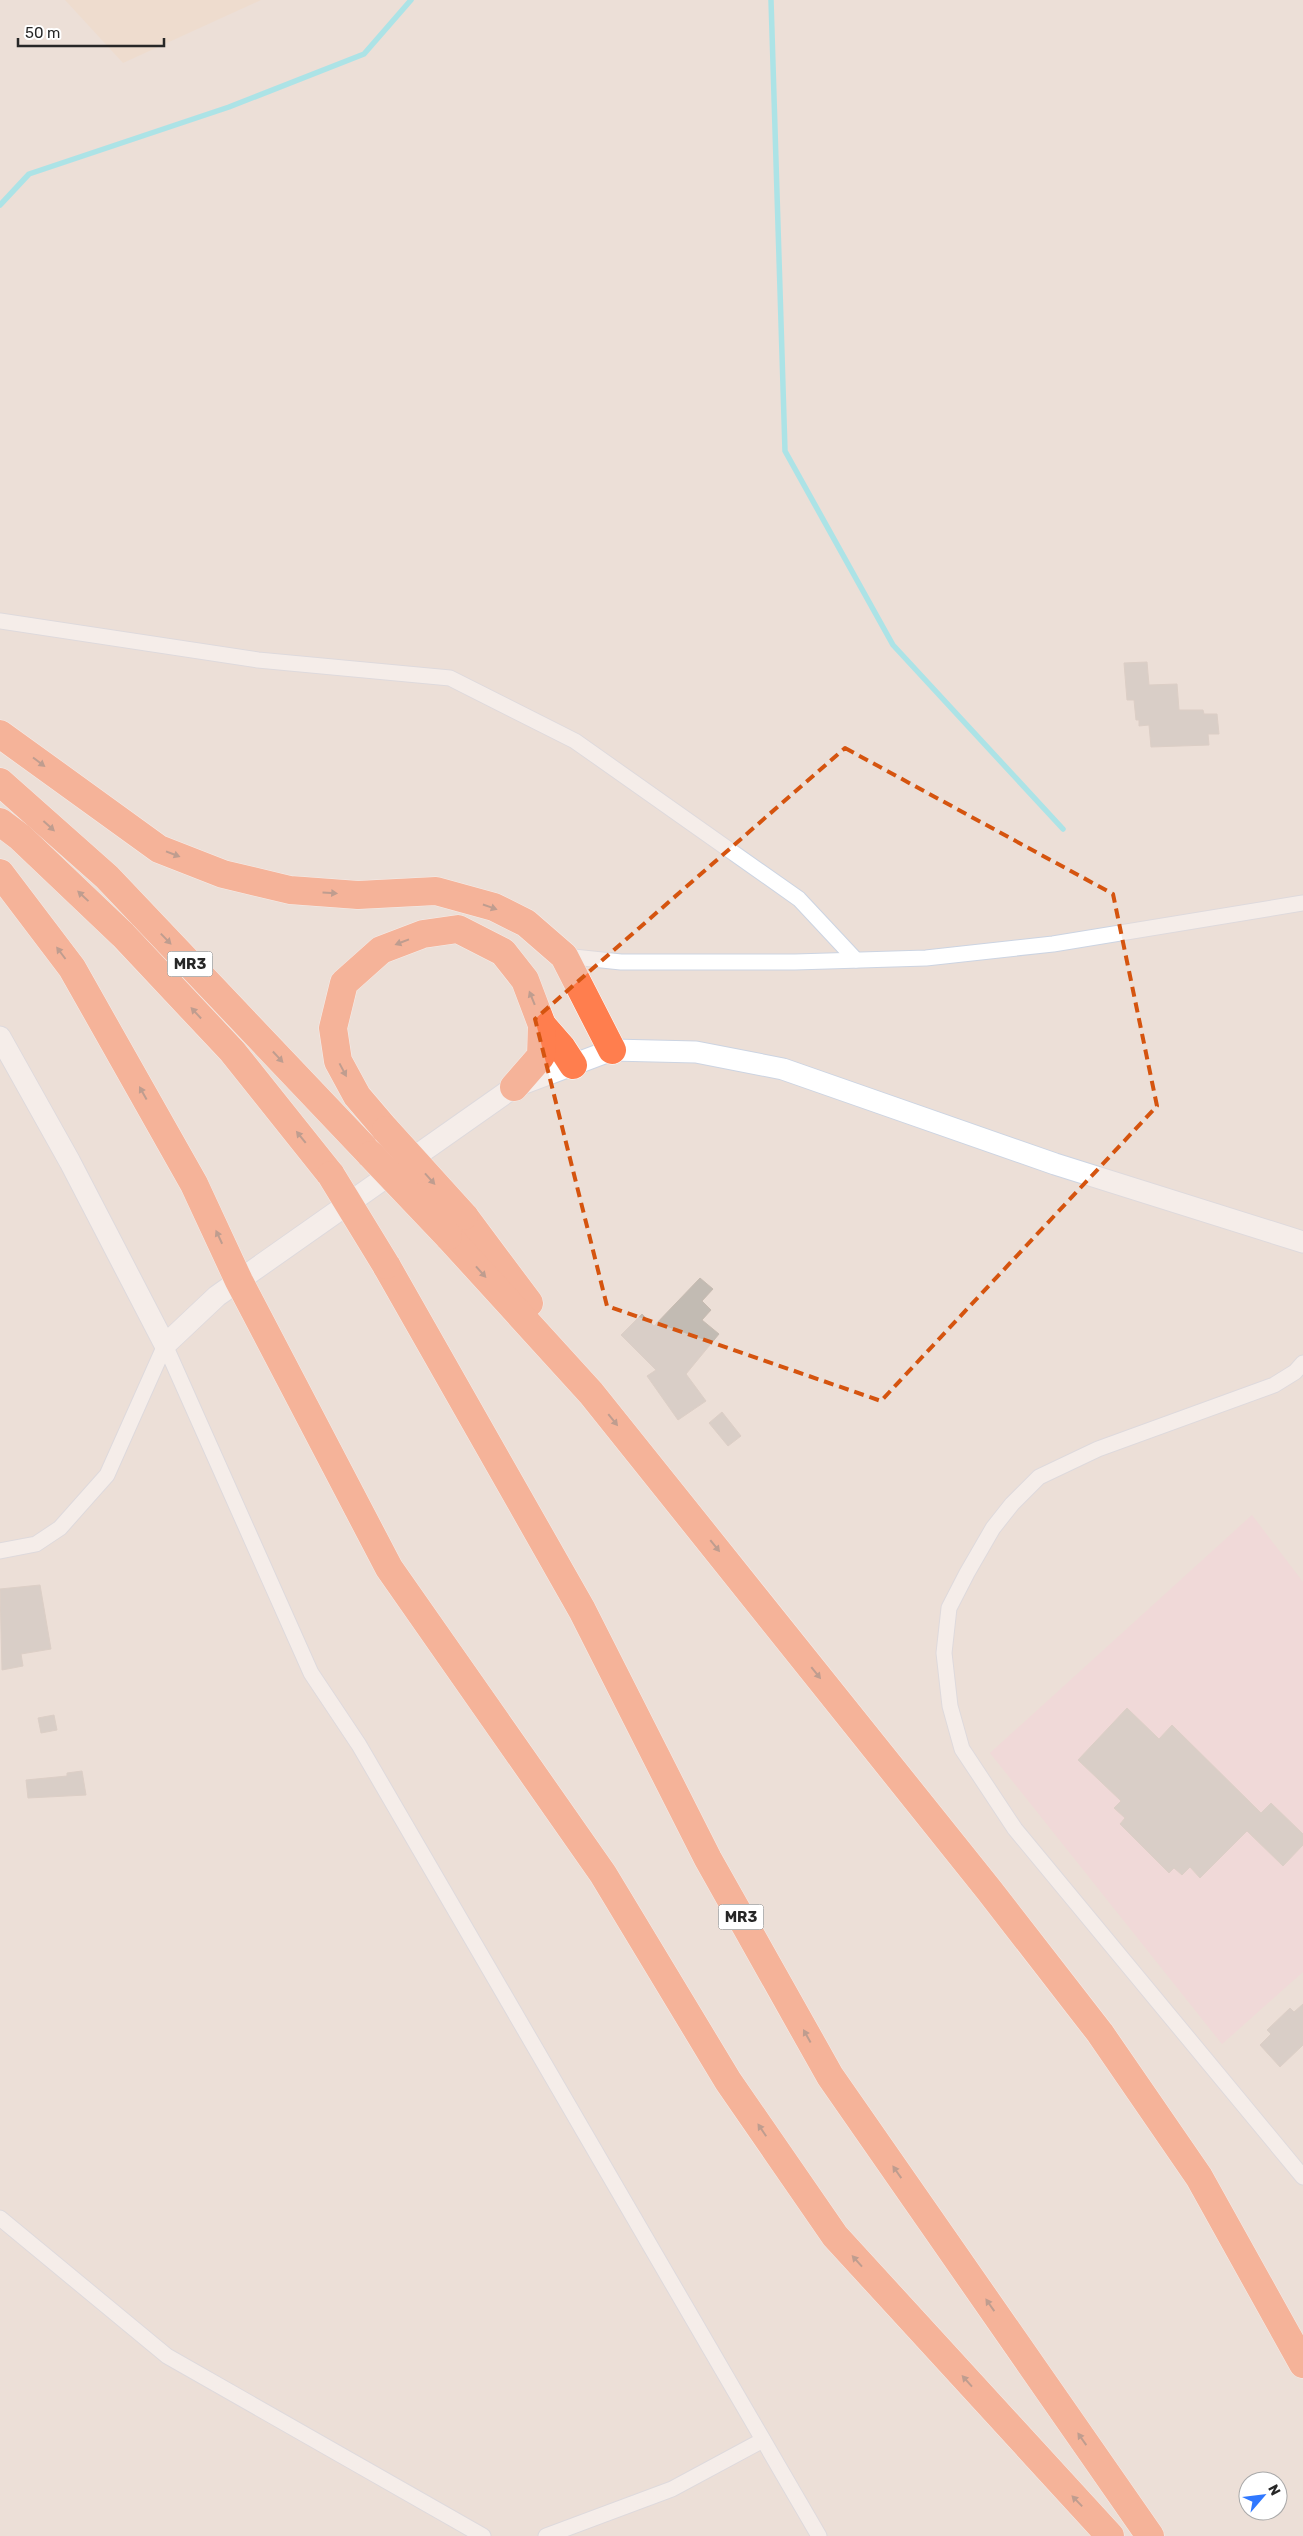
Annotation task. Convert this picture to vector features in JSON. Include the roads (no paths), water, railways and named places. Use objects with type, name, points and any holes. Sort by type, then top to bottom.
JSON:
[{"type":"highway","points":[[0,734],[159,849],[223,874],[290,890],[358,895],[436,891],[494,908],[526,923],[564,956],[612,1050]]},
{"type":"highway","name":"MR3","points":[[0,782],[107,877],[371,1155],[456,1226],[958,1851],[1100,2033],[1199,2177],[1303,2364]]},
{"type":"highway","name":"MR3","points":[[0,822],[20,838],[130,942],[232,1051],[331,1175],[386,1265],[582,1610],[708,1859],[830,2076],[1150,2536]]},
{"type":"highway","points":[[0,872],[72,968],[194,1184],[239,1281],[389,1568],[603,1874],[728,2081],[834,2236],[1110,2536]]},
{"type":"highway","points":[[456,1226],[386,1130],[357,1096],[338,1061],[333,1028],[344,983],[381,950],[423,934],[458,929],[503,952],[524,980],[542,1025],[573,1065]]},
{"type":"highway","points":[[514,1087],[541,1056],[542,1025]]},
{"type":"main road","points":[[0,1037],[70,1162],[165,1345],[217,1296],[514,1087],[612,1050],[696,1052],[783,1069],[1055,1164],[1303,1242]]},
{"type":"street","points":[[0,621],[258,660],[450,678],[575,741],[799,899],[856,960]]},
{"type":"street","points":[[564,956],[621,962],[926,958],[1053,944],[1303,903]]},
{"type":"street","points":[[0,1551],[36,1544],[60,1528],[107,1475],[165,1345]]},
{"type":"street","points":[[165,1345],[311,1673],[359,1745],[819,2536]]},
{"type":"street","points":[[1303,1363],[1295,1372],[1274,1385],[1098,1449],[1039,1477],[1012,1504],[993,1528],[967,1573],[949,1608],[944,1653],[950,1706],[962,1749],[1015,1829],[1303,2178]]},
{"type":"street","points":[[0,2218],[167,2356],[483,2536]]},
{"type":"street","points":[[546,2536],[672,2489],[763,2440]]},
{"type":"waterway","points":[[0,205],[29,174],[229,107],[364,54],[411,0]]},
{"type":"waterway","points":[[771,0],[785,451],[893,645],[1063,829]]}]
